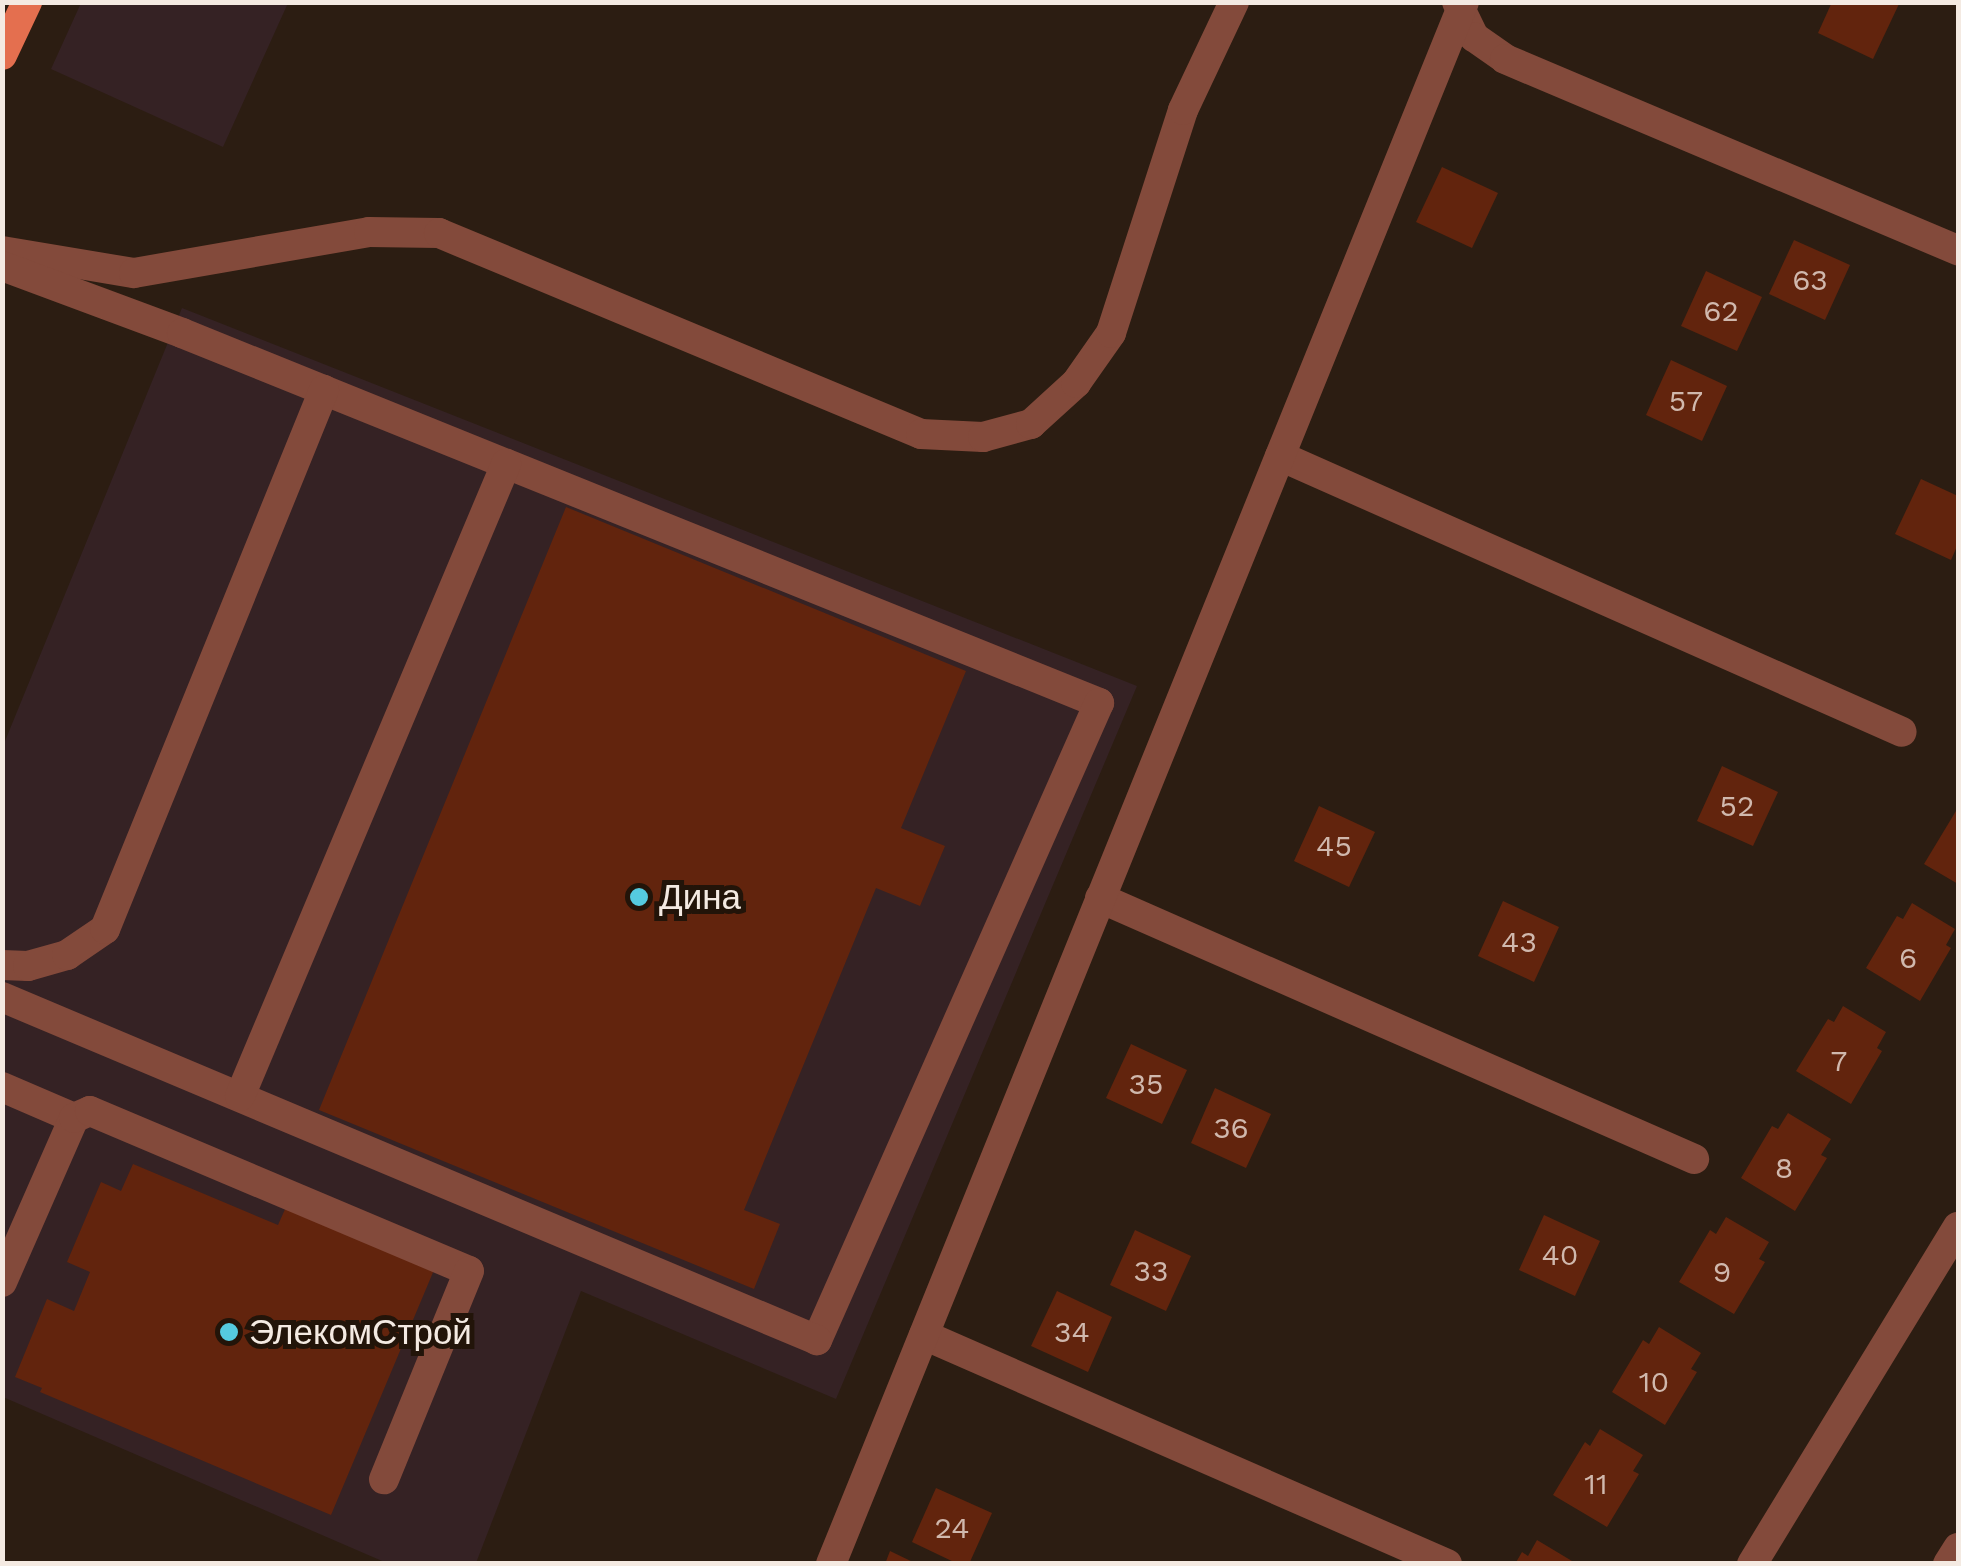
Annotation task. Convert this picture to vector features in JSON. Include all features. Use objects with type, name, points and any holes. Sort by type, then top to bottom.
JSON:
[{"type":"main road","points":[[2,54],[27,2]]},
{"type":"street","points":[[2,251],[134,273],[369,232],[439,234],[921,434],[983,437],[1031,424],[1076,383],[1110,332],[1183,110],[1234,2]]},
{"type":"street","points":[[1460,6],[1474,37],[1505,59],[1958,250]]},
{"type":"street","points":[[831,1564],[1460,6]]},
{"type":"street","points":[[2,266],[324,390],[1099,703],[817,1340],[2,997]]},
{"type":"street","points":[[2,965],[28,966],[68,956],[105,929],[324,390]]},
{"type":"street","points":[[1280,456],[1902,732]]},
{"type":"street","points":[[240,1096],[506,464]]},
{"type":"street","points":[[1100,898],[1694,1159]]},
{"type":"street","points":[[2,1086],[74,1118]]},
{"type":"street","points":[[2,1282],[74,1118],[90,1111],[470,1272],[384,1480]]},
{"type":"street","points":[[1752,1564],[1958,1226]]},
{"type":"street","points":[[924,1335],[1448,1564]]},
{"type":"street","points":[[1948,1564],[1958,1548]]},
{"type":"shaded area","points":[[81,2],[288,3],[223,147],[51,69]]},
{"type":"shaded area","points":[[182,308],[1137,686],[836,1399],[581,1291],[476,1563],[389,1564],[3,1397],[3,746]]},
{"type":"building","points":[[1832,2],[1899,4],[1873,59],[1818,33]]},
{"type":"building","points":[[1442,167],[1498,193],[1472,248],[1416,222]]},
{"type":"building","points":[[1794,240],[1850,265],[1825,320],[1769,294]]},
{"type":"building","points":[[1706,271],[1762,297],[1737,351],[1681,326]]},
{"type":"building","points":[[1671,360],[1727,386],[1702,441],[1646,415]]},
{"type":"building","points":[[1921,479],[1958,496],[1958,544],[1951,560],[1895,534]]},
{"type":"building","name":"Дина","points":[[566,507],[966,671],[901,828],[945,846],[920,906],[876,888],[744,1210],[780,1224],[754,1289],[319,1110]]},
{"type":"building","points":[[1722,766],[1778,792],[1753,846],[1697,821]]},
{"type":"building","points":[[1319,806],[1375,832],[1349,887],[1294,861]]},
{"type":"building","points":[[1958,813],[1958,884],[1924,864]]},
{"type":"building","points":[[1503,901],[1559,927],[1534,982],[1478,956]]},
{"type":"building","points":[[1912,903],[1955,929],[1946,945],[1951,948],[1920,1001],[1866,968],[1897,916],[1903,919]]},
{"type":"building","points":[[1843,1006],[1886,1032],[1877,1048],[1882,1051],[1851,1104],[1796,1071],[1828,1019],[1834,1022]]},
{"type":"building","points":[[1131,1044],[1187,1070],[1162,1124],[1106,1098]]},
{"type":"building","points":[[1215,1088],[1271,1114],[1246,1168],[1191,1143]]},
{"type":"building","points":[[1788,1113],[1831,1139],[1821,1155],[1827,1158],[1795,1211],[1741,1178],[1772,1126],[1778,1129]]},
{"type":"building","points":[[133,1164],[278,1225],[286,1207],[434,1270],[331,1515],[40,1392],[42,1388],[15,1377],[47,1299],[74,1311],[90,1272],[67,1262],[101,1182],[121,1191]]},
{"type":"building","points":[[1544,1215],[1600,1241],[1575,1296],[1519,1270]]},
{"type":"building","points":[[1726,1217],[1769,1242],[1759,1259],[1765,1262],[1734,1314],[1679,1282],[1710,1230],[1716,1234]]},
{"type":"building","points":[[1135,1230],[1191,1256],[1166,1311],[1110,1285]]},
{"type":"building","points":[[1057,1291],[1112,1317],[1088,1372],[1031,1346]]},
{"type":"building","points":[[1659,1327],[1701,1353],[1691,1369],[1697,1372],[1665,1425],[1612,1392],[1643,1340],[1649,1344]]},
{"type":"building","points":[[1600,1429],[1643,1455],[1633,1471],[1639,1474],[1607,1527],[1553,1495],[1585,1442],[1590,1446]]},
{"type":"building","points":[[936,1488],[992,1513],[969,1564],[958,1564],[912,1542]]},
{"type":"building","points":[[1537,1540],[1577,1564],[1515,1564],[1522,1552],[1528,1556]]},
{"type":"building","points":[[890,1551],[917,1564],[885,1564]]},
{"type":"place","name":"Дина","points":[[639,897]]},
{"type":"place","name":"ЭлекомСтрой","points":[[229,1332]]}]
